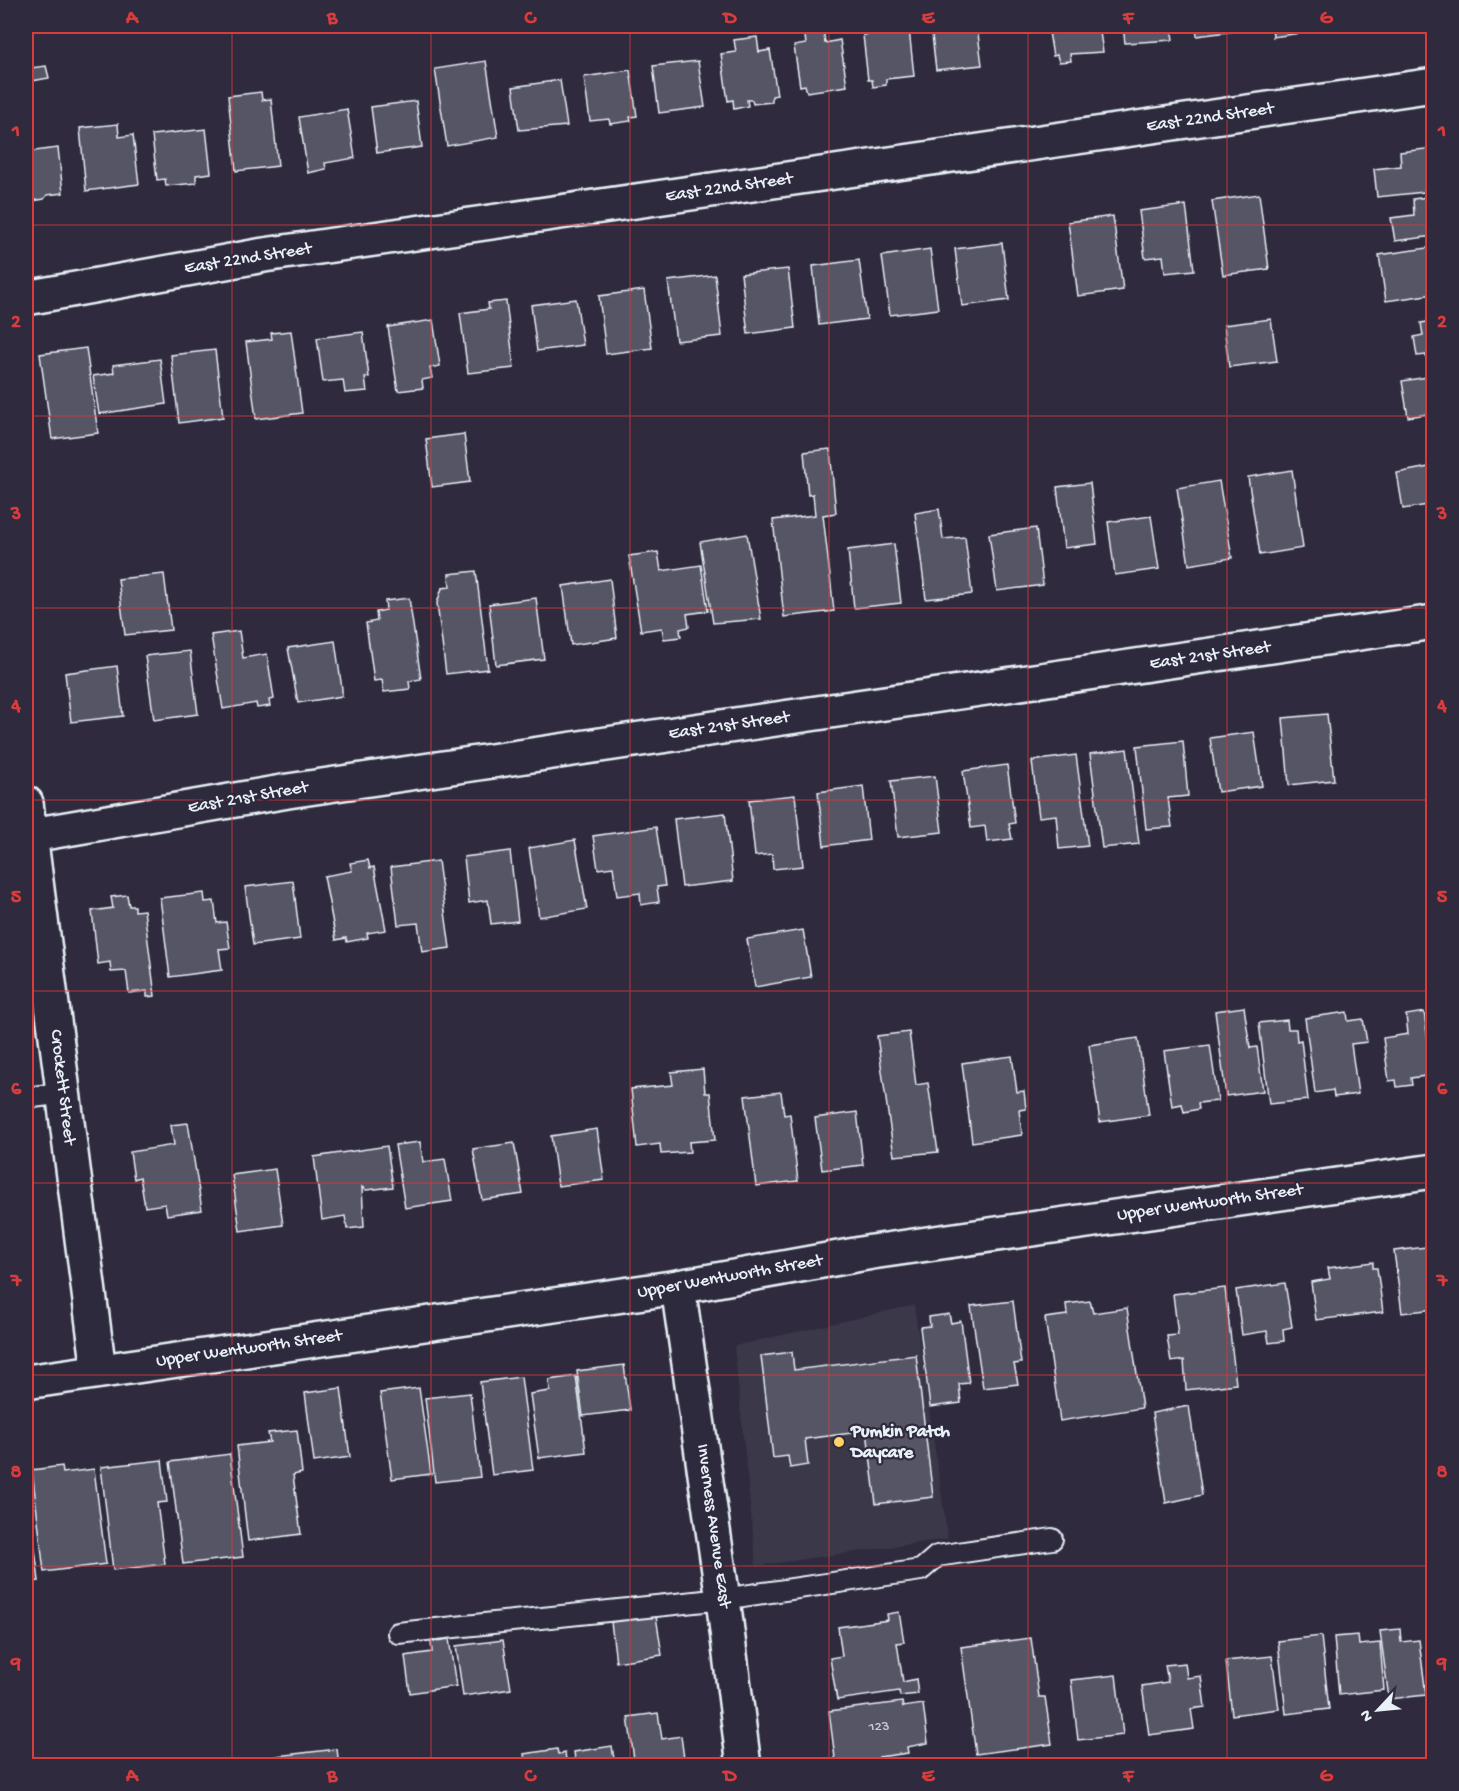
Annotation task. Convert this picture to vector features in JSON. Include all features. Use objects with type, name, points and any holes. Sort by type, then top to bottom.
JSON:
[{"type":"street","name":"East 22nd Street","points":[[26,298],[264,255],[1434,85]]},
{"type":"street","name":"East 21st Street","points":[[28,836],[288,791],[1434,622]]},
{"type":"street","name":"Crockett Street","points":[[26,803],[28,836],[99,1371]]},
{"type":"street","name":"Upper Wentworth Street","points":[[26,1382],[678,1287],[872,1252],[1434,1171]]},
{"type":"street","name":"Inverness Avenue East","points":[[678,1287],[723,1599],[744,1766]]},
{"type":"lane","points":[[26,1098],[63,1093]]},
{"type":"lane","points":[[399,1633],[723,1599],[921,1570],[937,1556],[1052,1539]]},
{"type":"shaded area","name":"Pumkin Patch Daycare","points":[[914,1305],[948,1539],[756,1566],[734,1346]]},
{"type":"building","points":[[823,26],[825,43],[840,40],[847,86],[807,92],[805,85],[800,86],[794,46],[806,44],[804,29]]},
{"type":"building","points":[[931,26],[977,26],[982,65],[936,70]]},
{"type":"building","points":[[1048,26],[1099,26],[1103,52],[1070,54],[1071,61],[1059,62],[1057,55],[1053,56]]},
{"type":"building","points":[[1123,26],[1171,26],[1173,40],[1125,43]]},
{"type":"building","points":[[1196,26],[1242,26],[1243,30],[1197,36]]},
{"type":"building","points":[[1272,26],[1313,26],[1314,31],[1273,37]]},
{"type":"building","points":[[909,29],[914,76],[886,79],[886,85],[873,87],[872,80],[868,80],[863,35]]},
{"type":"building","points":[[26,37],[31,68],[46,66],[49,78],[26,82]]},
{"type":"building","points":[[757,37],[759,52],[770,50],[777,95],[772,96],[772,102],[753,104],[752,100],[747,100],[748,106],[734,109],[733,100],[728,101],[721,54],[736,52],[734,40]]},
{"type":"building","points":[[486,61],[498,137],[447,146],[435,69]]},
{"type":"building","points":[[698,61],[705,107],[659,113],[653,66]]},
{"type":"building","points":[[630,70],[637,116],[630,117],[631,121],[610,124],[609,119],[590,121],[584,77]]},
{"type":"building","points":[[560,80],[567,126],[519,130],[513,87]]},
{"type":"building","points":[[261,92],[262,100],[271,99],[278,166],[236,171],[228,96]]},
{"type":"building","points":[[416,101],[422,147],[377,153],[371,107]]},
{"type":"building","points":[[347,109],[355,158],[325,163],[326,169],[308,173],[299,117]]},
{"type":"building","points":[[118,124],[119,137],[133,135],[139,184],[86,191],[80,128]]},
{"type":"building","points":[[206,129],[211,173],[196,175],[196,183],[166,186],[165,179],[157,180],[152,135]]},
{"type":"building","points":[[26,140],[27,152],[58,148],[63,193],[47,195],[44,199],[26,202]]},
{"type":"building","points":[[1434,148],[1434,191],[1377,197],[1374,169],[1401,166],[1400,152]]},
{"type":"building","points":[[1259,194],[1269,269],[1223,275],[1212,201]]},
{"type":"building","points":[[1434,196],[1434,236],[1395,241],[1391,218],[1414,215],[1413,199]]},
{"type":"building","points":[[1186,205],[1194,270],[1165,273],[1163,256],[1145,258],[1139,211]]},
{"type":"building","points":[[1113,216],[1123,290],[1078,296],[1068,222]]},
{"type":"building","points":[[1002,243],[1009,300],[962,306],[955,249]]},
{"type":"building","points":[[1434,247],[1434,294],[1386,301],[1379,255]]},
{"type":"building","points":[[930,249],[938,309],[890,315],[882,256]]},
{"type":"building","points":[[859,260],[867,319],[819,325],[813,266]]},
{"type":"building","points":[[788,269],[795,328],[748,334],[741,274]]},
{"type":"building","points":[[715,275],[722,336],[676,341],[668,281]]},
{"type":"building","points":[[644,290],[652,348],[606,354],[599,296]]},
{"type":"building","points":[[576,299],[583,345],[537,351],[531,305]]},
{"type":"building","points":[[506,301],[514,368],[468,373],[460,313],[489,309],[488,303]]},
{"type":"building","points":[[1271,319],[1277,361],[1229,367],[1224,325]]},
{"type":"building","points":[[433,320],[440,366],[430,368],[432,378],[422,380],[423,388],[398,391],[388,327]]},
{"type":"building","points":[[1434,321],[1434,373],[1429,374],[1426,355],[1417,356],[1414,337],[1423,335],[1421,323]]},
{"type":"building","points":[[291,331],[302,413],[256,419],[246,342],[272,339],[271,333]]},
{"type":"building","points":[[363,332],[369,377],[365,378],[367,391],[345,393],[343,380],[323,382],[317,338]]},
{"type":"building","points":[[86,348],[98,433],[52,439],[40,354]]},
{"type":"building","points":[[215,350],[223,417],[179,423],[171,355]]},
{"type":"building","points":[[160,359],[166,404],[99,414],[93,376],[114,373],[113,365]]},
{"type":"building","points":[[1434,376],[1434,413],[1408,417],[1402,381]]},
{"type":"building","points":[[464,434],[470,482],[432,487],[426,439]]},
{"type":"building","points":[[830,449],[836,513],[823,515],[834,611],[784,617],[773,520],[815,515],[813,494],[808,495],[804,452]]},
{"type":"building","points":[[1434,466],[1434,504],[1403,509],[1397,473]]},
{"type":"building","points":[[1292,470],[1303,548],[1260,555],[1248,477]]},
{"type":"building","points":[[1219,481],[1232,558],[1189,565],[1177,488]]},
{"type":"building","points":[[1090,483],[1097,544],[1064,548],[1057,487]]},
{"type":"building","points":[[939,509],[943,539],[965,537],[972,594],[926,599],[915,513]]},
{"type":"building","points":[[1151,516],[1159,569],[1115,575],[1108,522]]},
{"type":"building","points":[[1036,528],[1043,585],[997,591],[989,534]]},
{"type":"building","points":[[747,534],[761,619],[713,623],[700,542]]},
{"type":"building","points":[[894,544],[901,603],[854,608],[848,550]]},
{"type":"building","points":[[658,552],[661,571],[701,565],[708,611],[687,614],[689,627],[680,629],[681,637],[664,639],[662,628],[641,631],[629,556]]},
{"type":"building","points":[[476,571],[488,669],[446,674],[437,603],[442,588],[450,587],[449,574]]},
{"type":"building","points":[[164,574],[171,630],[125,635],[118,579]]},
{"type":"building","points":[[610,579],[617,638],[571,645],[563,586]]},
{"type":"building","points":[[409,598],[421,679],[409,681],[410,689],[384,692],[382,680],[374,681],[366,623],[377,621],[376,612],[386,610],[385,601]]},
{"type":"building","points":[[536,598],[544,659],[496,665],[489,604]]},
{"type":"building","points":[[239,631],[243,658],[267,654],[274,699],[269,700],[270,706],[257,708],[256,703],[223,709],[211,635]]},
{"type":"building","points":[[335,641],[342,696],[298,703],[288,648]]},
{"type":"building","points":[[190,651],[198,714],[154,720],[145,656]]},
{"type":"building","points":[[117,666],[123,716],[71,722],[65,673]]},
{"type":"building","points":[[1327,714],[1334,780],[1289,785],[1283,718]]},
{"type":"building","points":[[1254,732],[1262,786],[1218,792],[1210,738]]},
{"type":"building","points":[[1183,741],[1188,796],[1168,798],[1172,827],[1146,829],[1137,746]]},
{"type":"building","points":[[1127,749],[1139,844],[1102,848],[1090,754]]},
{"type":"building","points":[[1076,755],[1088,846],[1059,849],[1056,815],[1039,817],[1032,761]]},
{"type":"building","points":[[1007,765],[1015,823],[1009,824],[1012,839],[987,842],[985,826],[971,828],[963,771]]},
{"type":"building","points":[[935,776],[942,832],[898,837],[891,781]]},
{"type":"building","points":[[863,786],[869,840],[824,846],[818,792]]},
{"type":"building","points":[[795,795],[803,866],[773,869],[772,854],[755,856],[749,800]]},
{"type":"building","points":[[725,813],[733,881],[682,887],[674,819]]},
{"type":"building","points":[[656,827],[665,886],[657,887],[659,902],[641,905],[640,893],[617,896],[613,867],[598,869],[593,836]]},
{"type":"building","points":[[575,840],[587,909],[539,917],[529,848]]},
{"type":"building","points":[[510,851],[518,921],[491,924],[488,900],[469,903],[464,857]]},
{"type":"building","points":[[368,860],[370,868],[374,867],[386,930],[367,933],[368,938],[347,942],[346,938],[336,940],[324,876],[352,871],[350,863]]},
{"type":"building","points":[[438,861],[450,948],[422,952],[418,923],[398,925],[391,867]]},
{"type":"building","points":[[293,881],[300,939],[253,945],[245,887]]},
{"type":"building","points":[[204,893],[205,902],[214,901],[217,923],[226,922],[230,948],[219,949],[222,970],[170,977],[160,898]]},
{"type":"building","points":[[127,895],[129,906],[135,906],[135,911],[144,910],[155,996],[147,997],[147,991],[129,993],[126,971],[111,972],[110,962],[98,964],[92,911],[113,908],[111,897]]},
{"type":"building","points":[[803,930],[811,977],[755,987],[747,939]]},
{"type":"building","points":[[1244,1007],[1250,1048],[1257,1047],[1263,1091],[1226,1096],[1215,1011]]},
{"type":"building","points":[[1347,1012],[1348,1021],[1363,1019],[1367,1042],[1351,1044],[1358,1094],[1334,1097],[1333,1090],[1315,1093],[1305,1018]]},
{"type":"building","points":[[1424,1012],[1433,1075],[1411,1078],[1412,1085],[1397,1087],[1396,1080],[1389,1081],[1383,1038],[1408,1034],[1406,1015]]},
{"type":"building","points":[[1287,1020],[1288,1029],[1296,1029],[1297,1041],[1301,1040],[1308,1100],[1269,1104],[1259,1023]]},
{"type":"building","points":[[909,1032],[916,1085],[928,1083],[938,1152],[894,1156],[877,1036]]},
{"type":"building","points":[[1138,1038],[1149,1115],[1100,1122],[1089,1045]]},
{"type":"building","points":[[1210,1045],[1218,1101],[1198,1103],[1199,1109],[1184,1112],[1182,1104],[1172,1106],[1164,1051]]},
{"type":"building","points":[[1012,1056],[1017,1092],[1024,1091],[1026,1109],[1019,1110],[1022,1135],[972,1142],[962,1063]]},
{"type":"building","points":[[703,1069],[705,1093],[710,1093],[715,1140],[689,1142],[690,1152],[661,1154],[660,1144],[637,1147],[631,1089],[673,1085],[671,1072]]},
{"type":"building","points":[[781,1092],[784,1115],[790,1114],[798,1181],[756,1186],[745,1096]]},
{"type":"building","points":[[857,1112],[863,1165],[822,1170],[815,1118]]},
{"type":"building","points":[[188,1123],[202,1210],[167,1215],[165,1204],[145,1207],[140,1177],[134,1179],[130,1152],[174,1145],[171,1125]]},
{"type":"building","points":[[597,1129],[604,1180],[558,1186],[551,1136]]},
{"type":"building","points":[[420,1142],[423,1162],[445,1159],[452,1201],[405,1208],[395,1145]]},
{"type":"building","points":[[514,1143],[523,1194],[482,1200],[473,1149]]},
{"type":"building","points":[[387,1146],[393,1187],[366,1190],[362,1187],[364,1227],[347,1229],[345,1216],[322,1220],[314,1157]]},
{"type":"building","points":[[275,1169],[283,1225],[240,1231],[232,1175]]},
{"type":"building","points":[[1434,1246],[1434,1309],[1402,1313],[1394,1251]]},
{"type":"building","points":[[1373,1262],[1373,1268],[1377,1268],[1383,1312],[1316,1320],[1311,1282],[1330,1279],[1328,1268]]},
{"type":"building","points":[[1285,1283],[1292,1327],[1283,1329],[1284,1341],[1269,1343],[1267,1331],[1242,1335],[1236,1290]]},
{"type":"building","points":[[1225,1288],[1236,1384],[1186,1390],[1184,1360],[1171,1362],[1167,1336],[1178,1335],[1173,1294]]},
{"type":"building","points":[[1013,1301],[1021,1363],[1014,1364],[1018,1384],[983,1388],[971,1306]]},
{"type":"building","points":[[1090,1301],[1093,1313],[1127,1308],[1142,1408],[1060,1421],[1045,1318],[1067,1315],[1066,1304]]},
{"type":"building","points":[[949,1314],[951,1323],[961,1321],[969,1383],[959,1384],[961,1403],[930,1407],[920,1327],[930,1326],[929,1317]]},
{"type":"building","points":[[792,1352],[794,1370],[916,1355],[933,1497],[876,1504],[867,1431],[805,1439],[808,1465],[790,1468],[788,1456],[773,1458],[761,1356]]},
{"type":"building","points":[[624,1365],[630,1410],[583,1416],[577,1371]]},
{"type":"building","points":[[576,1376],[586,1452],[539,1458],[530,1394],[550,1391],[549,1380]]},
{"type":"building","points":[[521,1377],[533,1470],[492,1475],[480,1382]]},
{"type":"building","points":[[341,1388],[350,1457],[314,1462],[305,1393]]},
{"type":"building","points":[[419,1388],[431,1474],[392,1479],[380,1393]]},
{"type":"building","points":[[470,1393],[480,1477],[435,1482],[425,1398]]},
{"type":"building","points":[[1189,1406],[1202,1495],[1166,1503],[1152,1413]]},
{"type":"building","points":[[297,1430],[302,1473],[293,1475],[301,1534],[248,1541],[237,1446],[270,1442],[268,1433]]},
{"type":"building","points":[[230,1454],[243,1557],[183,1564],[170,1462]]},
{"type":"building","points":[[162,1460],[167,1502],[157,1503],[165,1564],[113,1570],[101,1467]]},
{"type":"building","points":[[62,1466],[63,1473],[94,1469],[106,1564],[44,1572],[32,1470]]},
{"type":"building","points":[[26,1478],[39,1581],[26,1583]]},
{"type":"building","points":[[899,1612],[904,1642],[897,1643],[903,1682],[916,1679],[918,1694],[900,1696],[899,1691],[837,1700],[830,1658],[842,1656],[838,1627],[888,1620],[887,1614]]},
{"type":"building","points":[[656,1616],[662,1655],[616,1662],[611,1622]]},
{"type":"building","points":[[1400,1629],[1401,1642],[1419,1640],[1426,1695],[1389,1699],[1380,1631]]},
{"type":"building","points":[[1358,1635],[1359,1645],[1380,1643],[1384,1690],[1339,1695],[1334,1637]]},
{"type":"building","points":[[1321,1636],[1329,1709],[1286,1714],[1278,1641]]},
{"type":"building","points":[[1031,1638],[1039,1697],[1045,1697],[1052,1744],[976,1754],[961,1647]]},
{"type":"building","points":[[449,1639],[456,1686],[410,1693],[405,1656],[432,1652],[431,1642]]},
{"type":"building","points":[[503,1640],[511,1689],[463,1696],[456,1646]]},
{"type":"building","points":[[1272,1656],[1279,1709],[1232,1715],[1226,1661]]},
{"type":"building","points":[[1185,1663],[1187,1678],[1201,1676],[1205,1707],[1191,1709],[1194,1729],[1149,1735],[1142,1686],[1168,1682],[1165,1665]]},
{"type":"building","points":[[1116,1675],[1123,1735],[1078,1740],[1071,1680]]},
{"type":"building","points":[[902,1702],[903,1707],[923,1704],[928,1743],[907,1747],[908,1753],[879,1757],[880,1766],[836,1766],[829,1711]]},
{"type":"building","points":[[658,1713],[662,1739],[681,1736],[685,1766],[635,1766],[628,1717]]},
{"type":"building","points":[[612,1746],[615,1766],[576,1766],[574,1752]]},
{"type":"building","points":[[337,1749],[339,1766],[278,1766],[277,1756]]},
{"type":"building","points":[[557,1749],[558,1754],[565,1753],[567,1766],[526,1766],[524,1754]]},
{"type":"building","points":[[269,1762],[270,1766],[239,1766]]},
{"type":"place","name":"Pumkin Patch Daycare","points":[[839,1442]]}]
